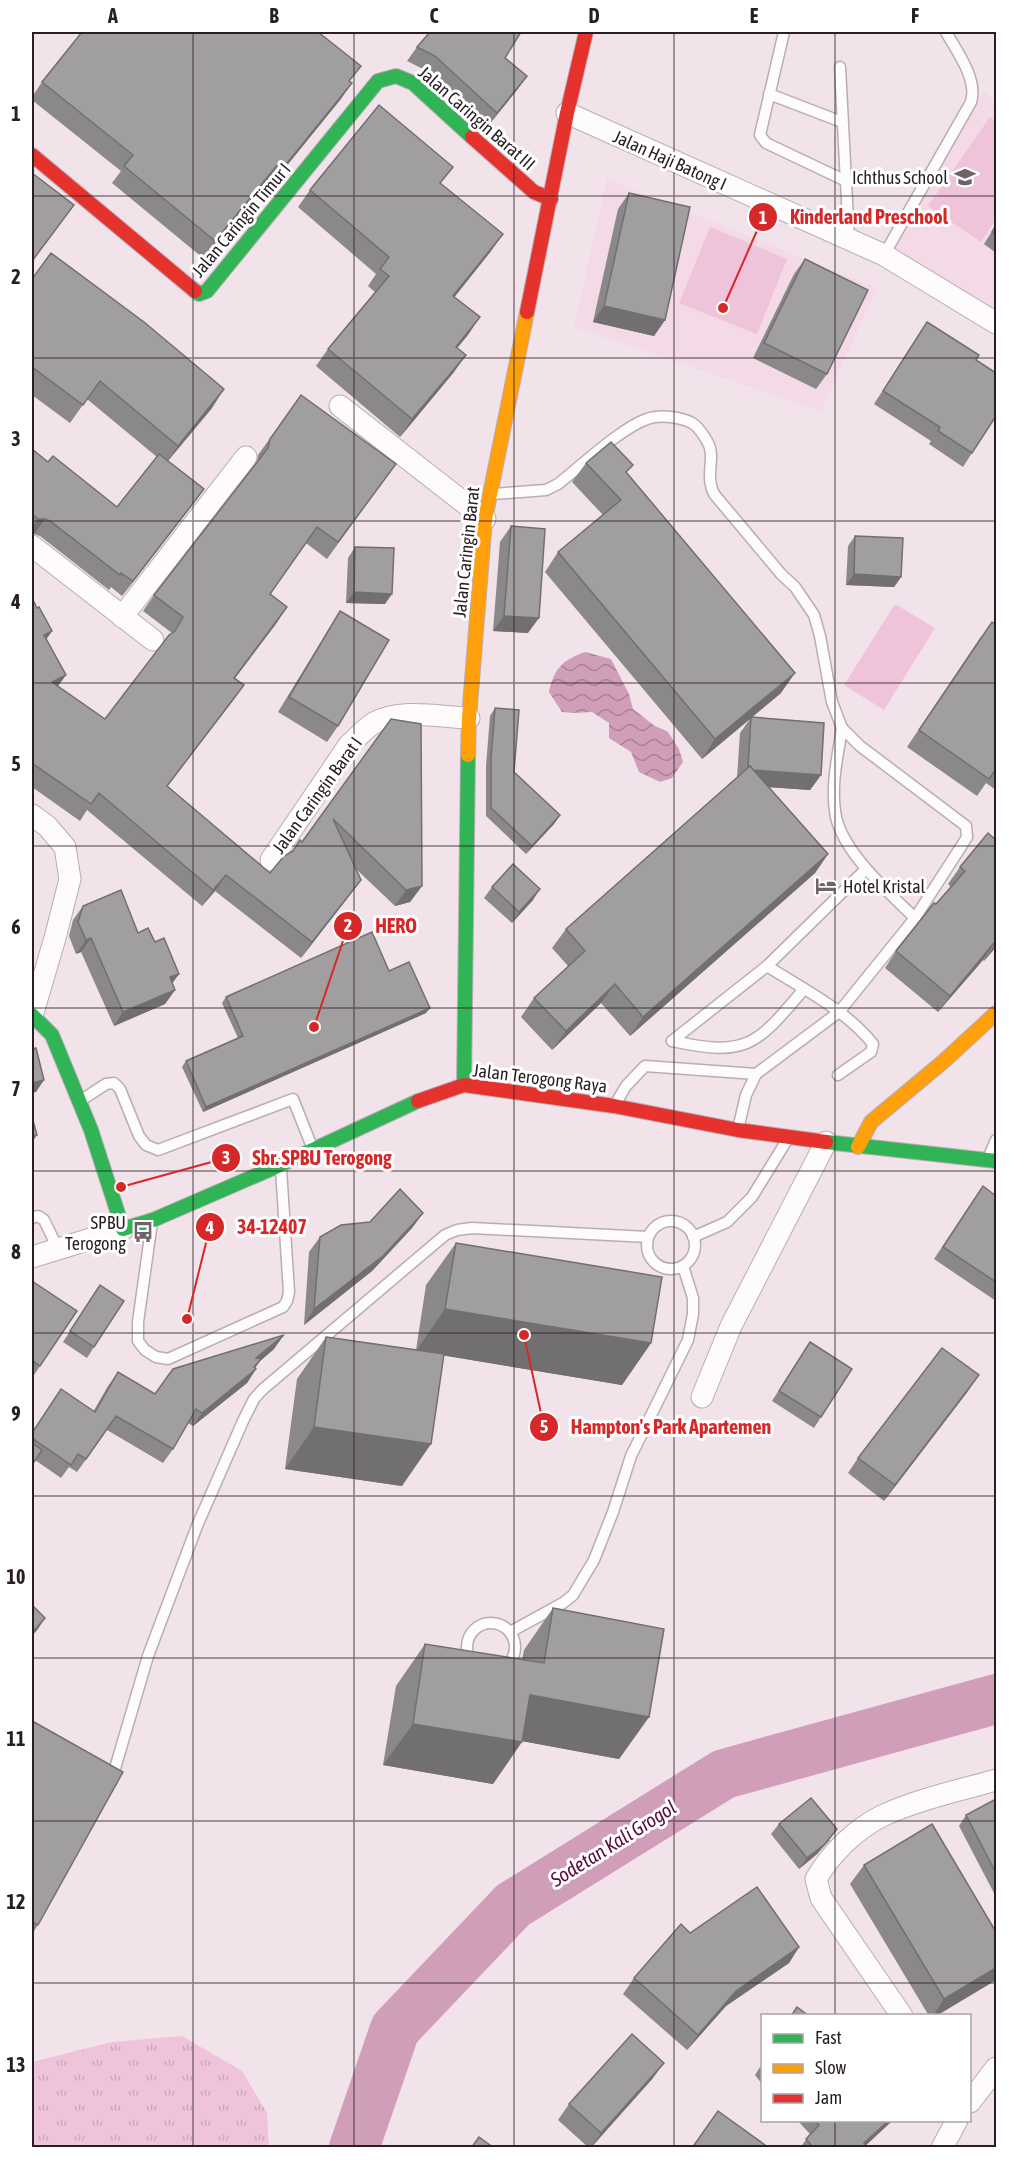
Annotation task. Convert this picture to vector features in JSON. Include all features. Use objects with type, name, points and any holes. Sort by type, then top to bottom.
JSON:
[{"type":"street","name":"Jalan Caringin Barat","points":[[464,1085],[469,718],[485,519],[567,113],[586,32]]},
{"type":"street","name":"Jalan Caringin Barat III","points":[[378,81],[393,75],[413,83],[520,181],[534,192],[551,199]]},
{"type":"street","name":"Jalan Caringin Timur I","points":[[32,155],[199,294],[207,291],[378,81]]},
{"type":"street","name":"Jalan Haji Batong I","points":[[567,113],[884,255],[996,323]]},
{"type":"street","points":[[340,406],[485,519]]},
{"type":"street","points":[[122,617],[246,457]]},
{"type":"street","points":[[32,546],[153,640]]},
{"type":"street","name":"Jalan Caringin Barat I","points":[[270,860],[349,746],[365,729],[375,723],[401,715],[469,718]]},
{"type":"street","points":[[32,815],[47,826],[65,847],[69,879],[55,938],[32,1016],[42,1023],[52,1035],[91,1130],[123,1229],[32,1257]]},
{"type":"street","points":[[858,1147],[871,1122],[944,1061],[996,1013]]},
{"type":"street","name":"Jalan Terogong Raya","points":[[123,1229],[153,1220],[280,1166],[422,1099],[464,1085],[614,1106],[738,1130],[858,1147],[992,1161]]},
{"type":"street","points":[[702,1397],[731,1326],[826,1142]]},
{"type":"street","points":[[901,2014],[821,1898],[816,1879],[826,1861],[853,1836],[882,1816],[996,1780]]},
{"type":"street","points":[[971,2099],[996,2068]]},
{"type":"street","points":[[942,2148],[956,2122]]},
{"type":"lane","points":[[784,32],[760,135],[765,143],[846,181]]},
{"type":"lane","points":[[884,255],[973,93],[972,82],[946,32]]},
{"type":"lane","points":[[840,67],[846,181],[842,237]]},
{"type":"lane","points":[[769,94],[843,122]]},
{"type":"lane","points":[[489,494],[546,490],[558,484],[624,432],[648,418],[666,417],[696,426],[711,451],[709,484],[719,501],[795,587],[814,615],[832,702],[842,728],[860,746],[966,826],[967,837],[915,918],[839,1012],[756,1074],[746,1095],[738,1130]]},
{"type":"lane","points":[[842,728],[835,775],[835,813],[846,842],[866,869],[915,918]]},
{"type":"lane","points":[[804,990],[768,1029],[745,1045],[729,1049],[703,1048],[672,1041],[767,966],[866,869]]},
{"type":"lane","points":[[767,966],[839,1012],[865,1033],[873,1044],[871,1052],[838,1075]]},
{"type":"lane","points":[[614,1106],[626,1086],[645,1066],[756,1074]]},
{"type":"lane","points":[[79,1101],[106,1084],[114,1083],[120,1089],[139,1136],[146,1145],[158,1150],[293,1099],[313,1150]]},
{"type":"lane","points":[[693,1237],[727,1222],[752,1197],[789,1137]]},
{"type":"lane","points":[[992,1161],[996,1140]]},
{"type":"lane","points":[[153,1220],[138,1323],[138,1341],[145,1350],[156,1357],[168,1359],[283,1307],[287,1301],[289,1292],[280,1166]]},
{"type":"lane","points":[[32,1218],[39,1216],[45,1220],[58,1249]]},
{"type":"lane","points":[[666,1221],[682,1224],[693,1237],[695,1245],[693,1253],[683,1266],[666,1269],[659,1266],[648,1253],[648,1237],[658,1224],[666,1221]]},
{"type":"lane","points":[[108,1791],[148,1656],[197,1526],[243,1421],[262,1389],[445,1235],[456,1230],[472,1228],[648,1237]]},
{"type":"lane","points":[[510,1632],[563,1603],[573,1595],[594,1560],[631,1456],[688,1340],[693,1314],[693,1298],[683,1266]]},
{"type":"lane","points":[[490,1622],[505,1626],[510,1632],[515,1646],[511,1661],[506,1666],[499,1670],[484,1670],[471,1661],[466,1647],[470,1633],[476,1627],[490,1622]]},
{"type":"shaded area","name":"Ichthus School","points":[[983,92],[996,101],[996,316],[890,252]]},
{"type":"shaded area","points":[[607,179],[877,288],[821,411],[574,327]]},
{"type":"green space","points":[[990,117],[996,121],[996,219],[981,242],[928,206]]},
{"type":"green space","points":[[710,227],[787,259],[757,334],[679,303]]},
{"type":"green space","points":[[895,604],[935,628],[884,710],[844,685]]},
{"type":"green space","points":[[182,2036],[242,2071],[267,2113],[269,2147],[32,2147],[32,2062],[112,2042]]},
{"type":"water","points":[[585,652],[611,659],[629,694],[633,709],[655,726],[668,732],[679,749],[683,762],[672,778],[660,782],[639,772],[631,752],[609,738],[609,723],[592,712],[562,712],[549,692],[554,677],[560,666],[570,658]]},
{"type":"building","points":[[82,32],[318,32],[361,66],[349,81],[352,83],[283,168],[278,164],[215,241],[124,166],[133,155],[42,82]]},
{"type":"building","points":[[430,32],[521,32],[505,58],[527,76],[497,113],[435,56],[417,47]]},
{"type":"building","points":[[379,105],[453,167],[440,183],[503,234],[453,296],[480,317],[456,347],[466,355],[412,419],[328,349],[389,276],[380,269],[389,257],[310,190]]},
{"type":"building","points":[[32,173],[74,205],[32,261]]},
{"type":"building","points":[[629,193],[690,207],[665,320],[604,306]]},
{"type":"building","points":[[51,253],[144,322],[224,389],[178,446],[100,381],[83,405],[32,367],[32,279]]},
{"type":"building","points":[[805,259],[868,290],[827,374],[764,343]]},
{"type":"building","points":[[927,322],[979,355],[976,360],[996,373],[996,416],[972,453],[938,431],[940,427],[883,391]]},
{"type":"building","points":[[301,395],[396,464],[338,542],[317,527],[270,594],[287,607],[234,678],[244,685],[167,786],[270,873],[284,856],[293,851],[300,840],[302,842],[391,719],[421,724],[422,886],[406,890],[333,819],[361,880],[312,942],[226,875],[213,890],[99,793],[91,804],[32,763],[32,598],[52,631],[44,635],[66,675],[52,682],[105,719],[169,635],[175,631],[183,617],[154,595],[268,448],[270,439]]},
{"type":"building","points":[[611,442],[633,465],[626,472],[795,673],[715,739],[558,552],[621,500],[586,463]]},
{"type":"building","points":[[32,449],[48,462],[53,456],[117,507],[159,454],[204,489],[133,581],[121,573],[120,575],[50,521],[38,519],[32,514]]},
{"type":"building","points":[[511,526],[545,529],[539,618],[504,616]]},
{"type":"building","points":[[855,536],[903,538],[901,577],[854,574]]},
{"type":"building","points":[[355,547],[394,548],[392,594],[354,592]]},
{"type":"building","points":[[340,611],[389,640],[338,726],[289,697]]},
{"type":"building","points":[[992,622],[996,625],[996,769],[989,779],[919,730]]},
{"type":"building","points":[[495,708],[519,710],[514,772],[560,815],[532,846],[491,808],[491,758]]},
{"type":"building","points":[[751,717],[824,723],[821,775],[753,770],[750,766],[748,768]]},
{"type":"building","points":[[750,766],[828,854],[643,1017],[615,984],[566,1031],[534,998],[585,951],[566,929]]},
{"type":"building","points":[[988,833],[996,840],[996,944],[994,943],[950,996],[896,951],[934,903],[936,904],[965,871],[960,867]]},
{"type":"building","points":[[513,864],[540,889],[519,912],[492,887]]},
{"type":"building","points":[[121,890],[138,933],[148,928],[155,942],[164,938],[179,974],[170,977],[175,990],[123,1012],[91,938],[86,940],[78,922],[83,906]]},
{"type":"building","points":[[372,932],[389,971],[409,962],[430,1008],[206,1107],[186,1061],[243,1036],[226,997]]},
{"type":"building","points":[[36,1048],[44,1080],[32,1083],[32,1049]]},
{"type":"building","points":[[32,1117],[37,1135],[32,1137]]},
{"type":"building","points":[[983,1186],[996,1196],[996,1282],[943,1247]]},
{"type":"building","points":[[400,1189],[423,1213],[383,1256],[314,1309],[320,1237],[341,1225],[370,1222]]},
{"type":"building","points":[[456,1243],[662,1277],[651,1343],[445,1309]]},
{"type":"building","points":[[32,1281],[77,1311],[40,1366],[32,1360]]},
{"type":"building","points":[[100,1285],[124,1301],[94,1347],[70,1331]]},
{"type":"building","points":[[284,1335],[256,1358],[261,1359],[254,1367],[256,1369],[202,1413],[196,1409],[173,1449],[116,1416],[86,1459],[78,1454],[71,1465],[32,1438],[32,1433],[61,1389],[95,1412],[118,1372],[155,1394],[173,1369]]},
{"type":"building","points":[[326,1337],[444,1354],[431,1444],[314,1427]]},
{"type":"building","points":[[810,1342],[852,1369],[821,1417],[779,1391]]},
{"type":"building","points":[[942,1348],[979,1375],[895,1485],[858,1458]]},
{"type":"building","points":[[32,1443],[42,1450],[32,1465]]},
{"type":"building","points":[[32,1605],[45,1618],[32,1633]]},
{"type":"building","points":[[553,1608],[664,1629],[649,1717],[530,1695],[522,1742],[413,1724],[425,1644],[544,1663]]},
{"type":"building","points":[[34,1722],[123,1772],[38,1925],[32,1921],[32,1727]]},
{"type":"building","points":[[811,1798],[837,1829],[825,1844],[807,1858],[779,1824]]},
{"type":"building","points":[[996,1799],[996,1873],[966,1815]]},
{"type":"building","points":[[932,1824],[996,1932],[996,1968],[944,1999],[864,1865]]},
{"type":"building","points":[[757,1887],[799,1947],[736,1991],[698,2035],[634,1978],[681,1924],[690,1933]]},
{"type":"building","points":[[797,2007],[806,2014],[792,2014]]},
{"type":"building","points":[[632,2034],[664,2063],[601,2133],[569,2104]]},
{"type":"building","points":[[718,2111],[765,2145],[763,2148],[692,2148]]},
{"type":"building","points":[[815,2122],[887,2122],[864,2143],[868,2148],[814,2148],[806,2139],[819,2125]]},
{"type":"building","points":[[479,2137],[494,2148],[471,2148]]},
{"type":"waterway","name":"Sodetan Kali Grogol","points":[[354,2148],[395,2029],[513,1905],[724,1774],[996,1699]]},
{"type":"traffic: fast","points":[[195,291],[199,294],[207,291],[378,81],[396,76],[413,83],[472,137]]},
{"type":"traffic: fast","points":[[464,1085],[468,755]]},
{"type":"traffic: fast","points":[[32,1015],[52,1035],[91,1130],[123,1229],[153,1220],[280,1165],[418,1101]]},
{"type":"traffic: fast","points":[[826,1142],[996,1161]]},
{"type":"traffic: slow","points":[[468,755],[485,519],[527,312]]},
{"type":"traffic: slow","points":[[858,1147],[871,1122],[944,1061],[996,1013]]},
{"type":"traffic: jam","points":[[527,312],[567,113],[586,32]]},
{"type":"traffic: jam","points":[[472,137],[534,192],[551,199]]},
{"type":"traffic: jam","points":[[32,155],[195,291]]},
{"type":"traffic: jam","points":[[418,1101],[464,1085],[614,1106],[738,1130],[826,1142]]},
{"type":"place","name":"Ichthus School","points":[[965,177]]},
{"type":"place","name":"Kinderland Preschool","points":[[723,308]]},
{"type":"place","name":"Hotel Kristal","points":[[826,886]]},
{"type":"place","name":"HERO","points":[[314,1027]]},
{"type":"place","name":"Sbr. SPBU Terogong","points":[[121,1187]]},
{"type":"place","name":"SPBU Terogong","points":[[143,1232]]},
{"type":"place","name":"34-12407","points":[[187,1319]]},
{"type":"place","name":"Hampton's Park Apartemen","points":[[524,1335]]}]
